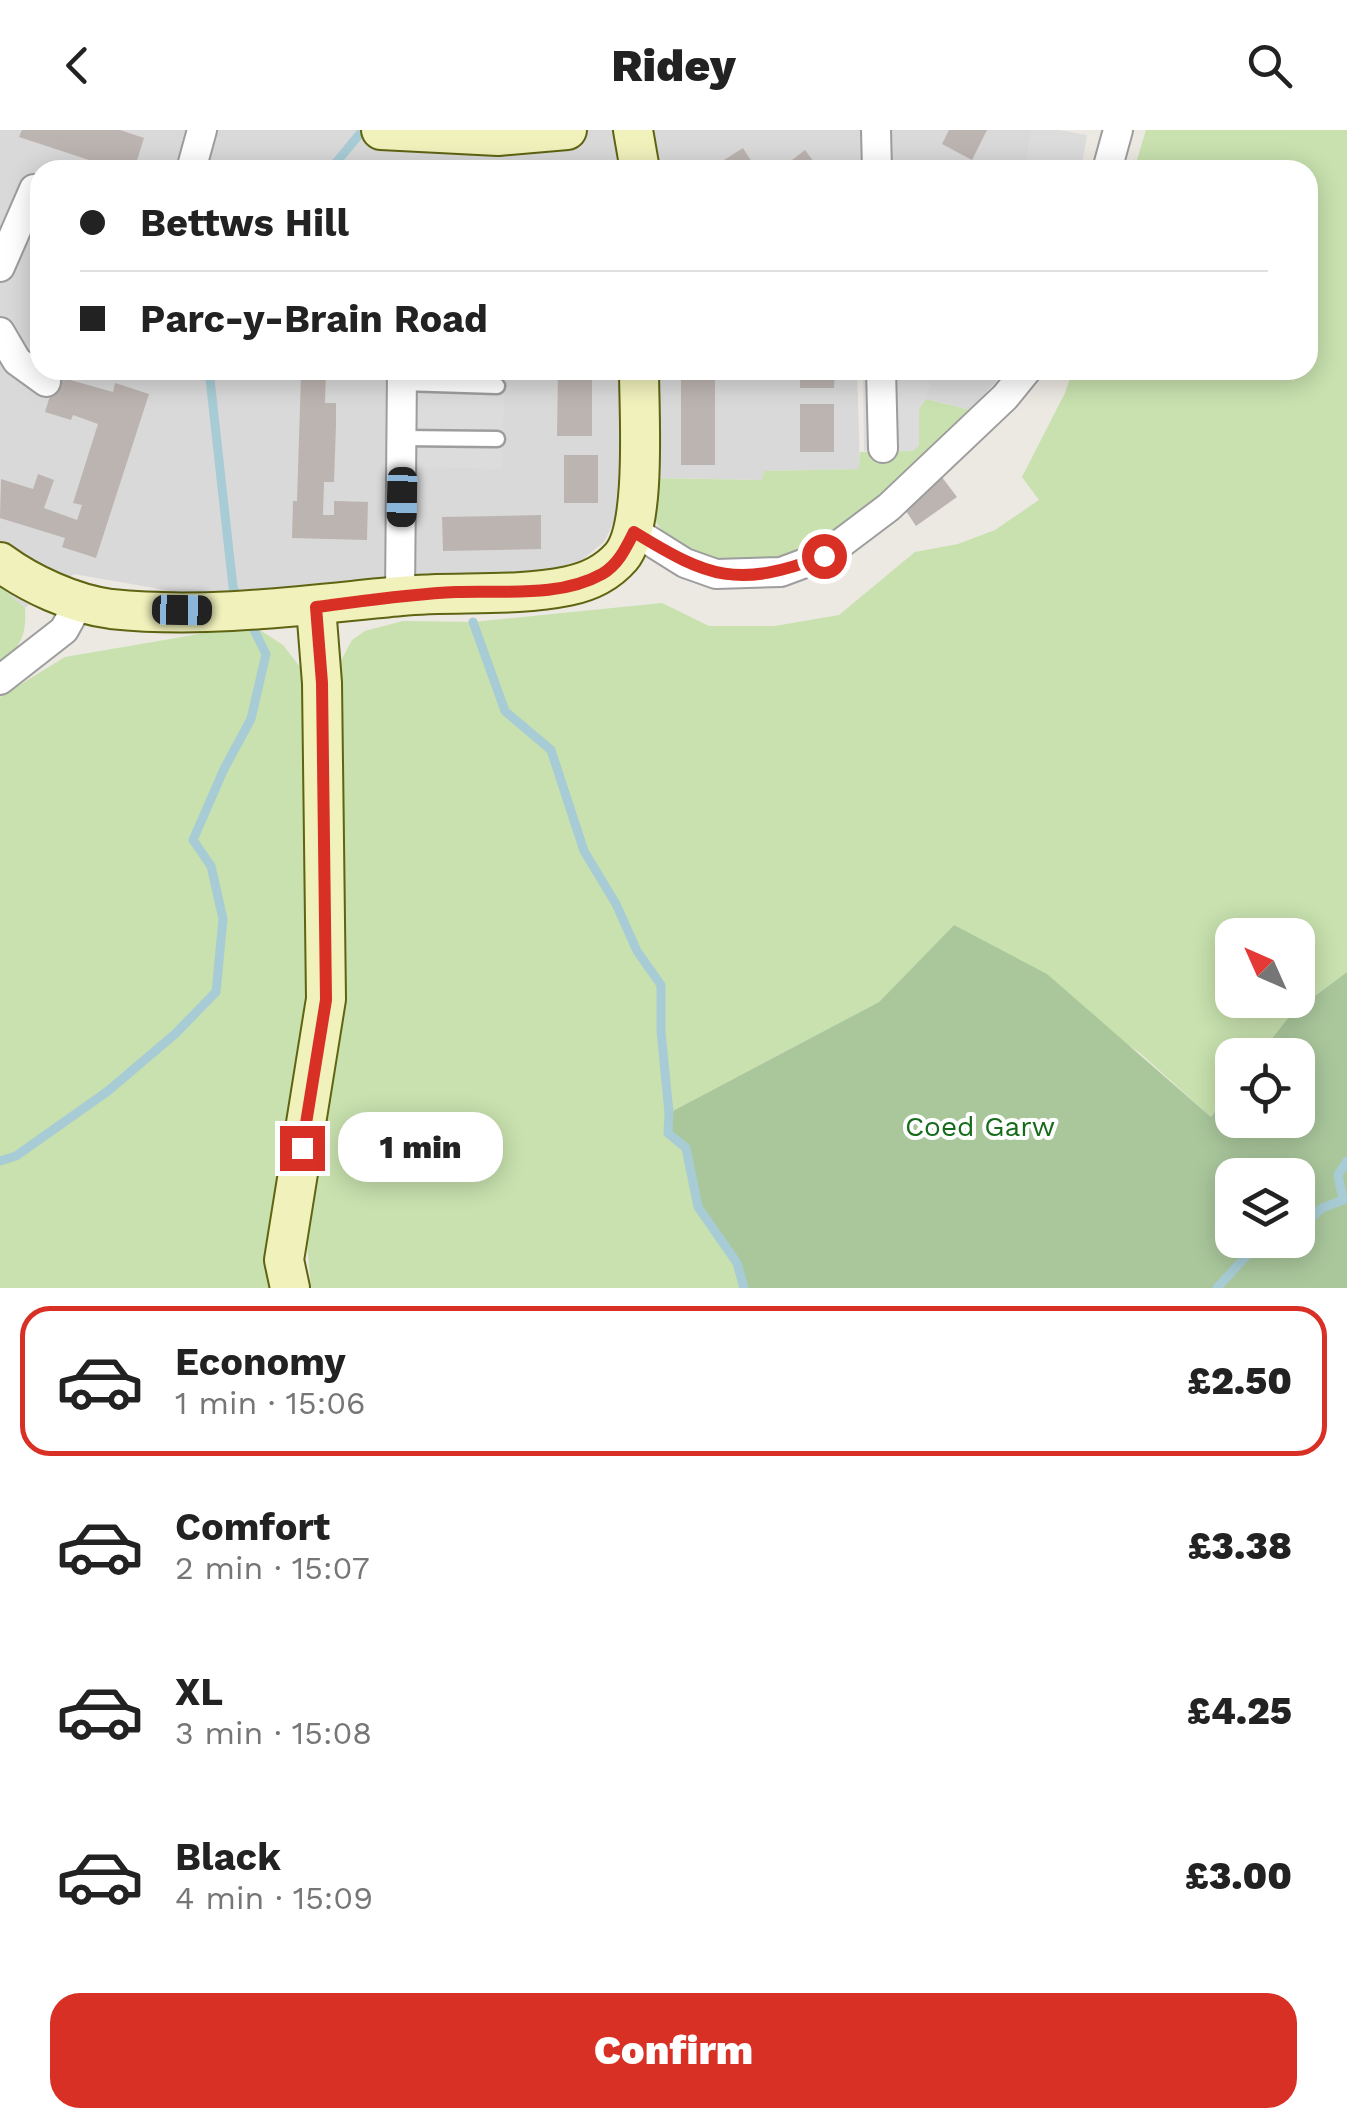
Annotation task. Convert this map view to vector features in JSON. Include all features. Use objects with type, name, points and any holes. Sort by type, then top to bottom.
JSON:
[{"type":"street","points":[[194,160],[202,130]]},
{"type":"street","points":[[387,131],[498,136],[567,130]]},
{"type":"street","points":[[633,130],[638,160]]},
{"type":"street","points":[[876,130],[877,160]]},
{"type":"street","points":[[1110,160],[1118,130]]},
{"type":"street","points":[[0,267],[28,232]]},
{"type":"street","points":[[0,332],[17,361],[30,370]]},
{"type":"street","points":[[400,596],[402,380]]},
{"type":"street","points":[[0,562],[22,578],[110,609],[218,611],[572,586],[603,574],[623,555],[634,532],[639,475],[639,380]]},
{"type":"street","points":[[881,380],[883,448]]},
{"type":"street","points":[[634,532],[685,563],[716,574],[782,572],[824,556],[889,507],[1019,380]]},
{"type":"street","points":[[0,680],[64,630],[80,601]]},
{"type":"street","points":[[290,1288],[284,1260],[326,1000],[322,683],[298,607]]},
{"type":"lane","points":[[434,380],[497,386]]},
{"type":"lane","points":[[402,438],[497,439]]},
{"type":"shaded area","points":[[0,130],[1032,130],[1027,160],[30,160],[30,380],[857,380],[860,469],[764,471],[763,480],[620,477],[617,515],[604,542],[574,566],[561,570],[448,575],[339,589],[183,593],[74,574],[25,608],[0,586]]},
{"type":"shaded area","points":[[1032,130],[1087,135],[1083,160],[1027,160]]},
{"type":"shaded area","points":[[419,380],[505,380],[502,469],[417,467]]},
{"type":"shaded area","points":[[863,380],[928,380],[926,399],[919,409],[919,446],[913,451],[864,451]]},
{"type":"shaded area","points":[[928,380],[997,380],[970,410],[926,399]]},
{"type":"green space","points":[[1146,130],[1347,130],[1347,972],[1315,996],[1315,918],[1215,918],[1215,1018],[1288,1018],[1272,1038],[1215,1038],[1215,1112],[1211,1117],[1140,1053],[954,925],[879,1002],[669,1113],[686,1148],[698,1207],[737,1263],[744,1288],[311,1288],[306,1233],[333,676],[352,640],[365,631],[403,621],[473,622],[662,603],[709,626],[775,626],[839,615],[915,552],[958,544],[995,530],[1039,500],[1022,477],[1070,380],[1318,380],[1318,160],[1137,160]]},
{"type":"green space","points":[[926,399],[970,410],[877,499],[840,528],[800,551],[760,564],[721,564],[683,548],[654,519],[650,501],[652,478],[762,480],[764,471],[859,469],[860,452],[913,451],[919,409]]},
{"type":"green space","points":[[0,586],[25,608],[25,626],[21,640],[0,665]]},
{"type":"green space","points":[[252,625],[283,645],[303,671],[319,952],[280,1288],[0,1288],[0,697],[65,657]]},
{"type":"green space","name":"Coed Garw","points":[[954,925],[1047,974],[1211,1117],[1215,1112],[1215,1138],[1315,1138],[1315,1038],[1272,1038],[1288,1018],[1315,1018],[1315,996],[1347,972],[1347,1288],[744,1288],[737,1263],[698,1207],[686,1148],[668,1133],[669,1113],[879,1002]]},
{"type":"building","points":[[22,130],[120,130],[144,138],[137,160],[89,160],[19,137]]},
{"type":"building","points":[[949,130],[987,130],[972,160],[942,144]]},
{"type":"building","points":[[743,148],[751,160],[724,160]]},
{"type":"building","points":[[805,150],[812,160],[792,160]]},
{"type":"building","points":[[55,380],[70,380],[113,392],[115,383],[149,394],[96,558],[62,547],[65,538],[0,518],[1,479],[33,489],[38,474],[54,480],[44,508],[77,520],[82,505],[73,503],[98,424],[73,415],[71,420],[45,412]]},
{"type":"building","points":[[301,380],[326,380],[325,403],[336,403],[334,482],[324,482],[323,515],[334,515],[334,501],[368,502],[367,540],[292,538],[293,501],[297,501]]},
{"type":"building","points":[[558,380],[592,380],[592,436],[557,436]]},
{"type":"building","points":[[681,380],[715,380],[715,465],[681,465]]},
{"type":"building","points":[[800,380],[834,380],[834,388],[800,388]]},
{"type":"building","points":[[800,404],[834,404],[834,452],[800,452]]},
{"type":"building","points":[[564,455],[598,455],[598,503],[564,503]]},
{"type":"building","points":[[938,472],[957,497],[916,526],[904,508]]},
{"type":"building","points":[[541,515],[541,549],[443,551],[442,517]]},
{"type":"waterway","points":[[338,160],[363,130]]},
{"type":"waterway","points":[[210,380],[233,587],[238,599]]},
{"type":"waterway","points":[[0,1161],[16,1156],[108,1091],[175,1034],[216,992],[223,919],[211,866],[193,840],[251,719],[266,654],[250,622]]},
{"type":"waterway","points":[[473,622],[505,711],[551,750],[584,851],[616,904],[637,951],[661,985],[668,1133],[686,1148],[698,1207],[737,1263],[744,1288]]},
{"type":"waterway","points":[[1315,1214],[1343,1200],[1338,1175],[1347,1161]]},
{"type":"waterway","points":[[1217,1288],[1244,1258]]},
{"type":"route","points":[[302,1148],[326,1000],[322,683],[316,607],[400,596],[572,586],[603,574],[623,555],[634,532],[685,563],[716,574],[782,572],[824,556]]}]
